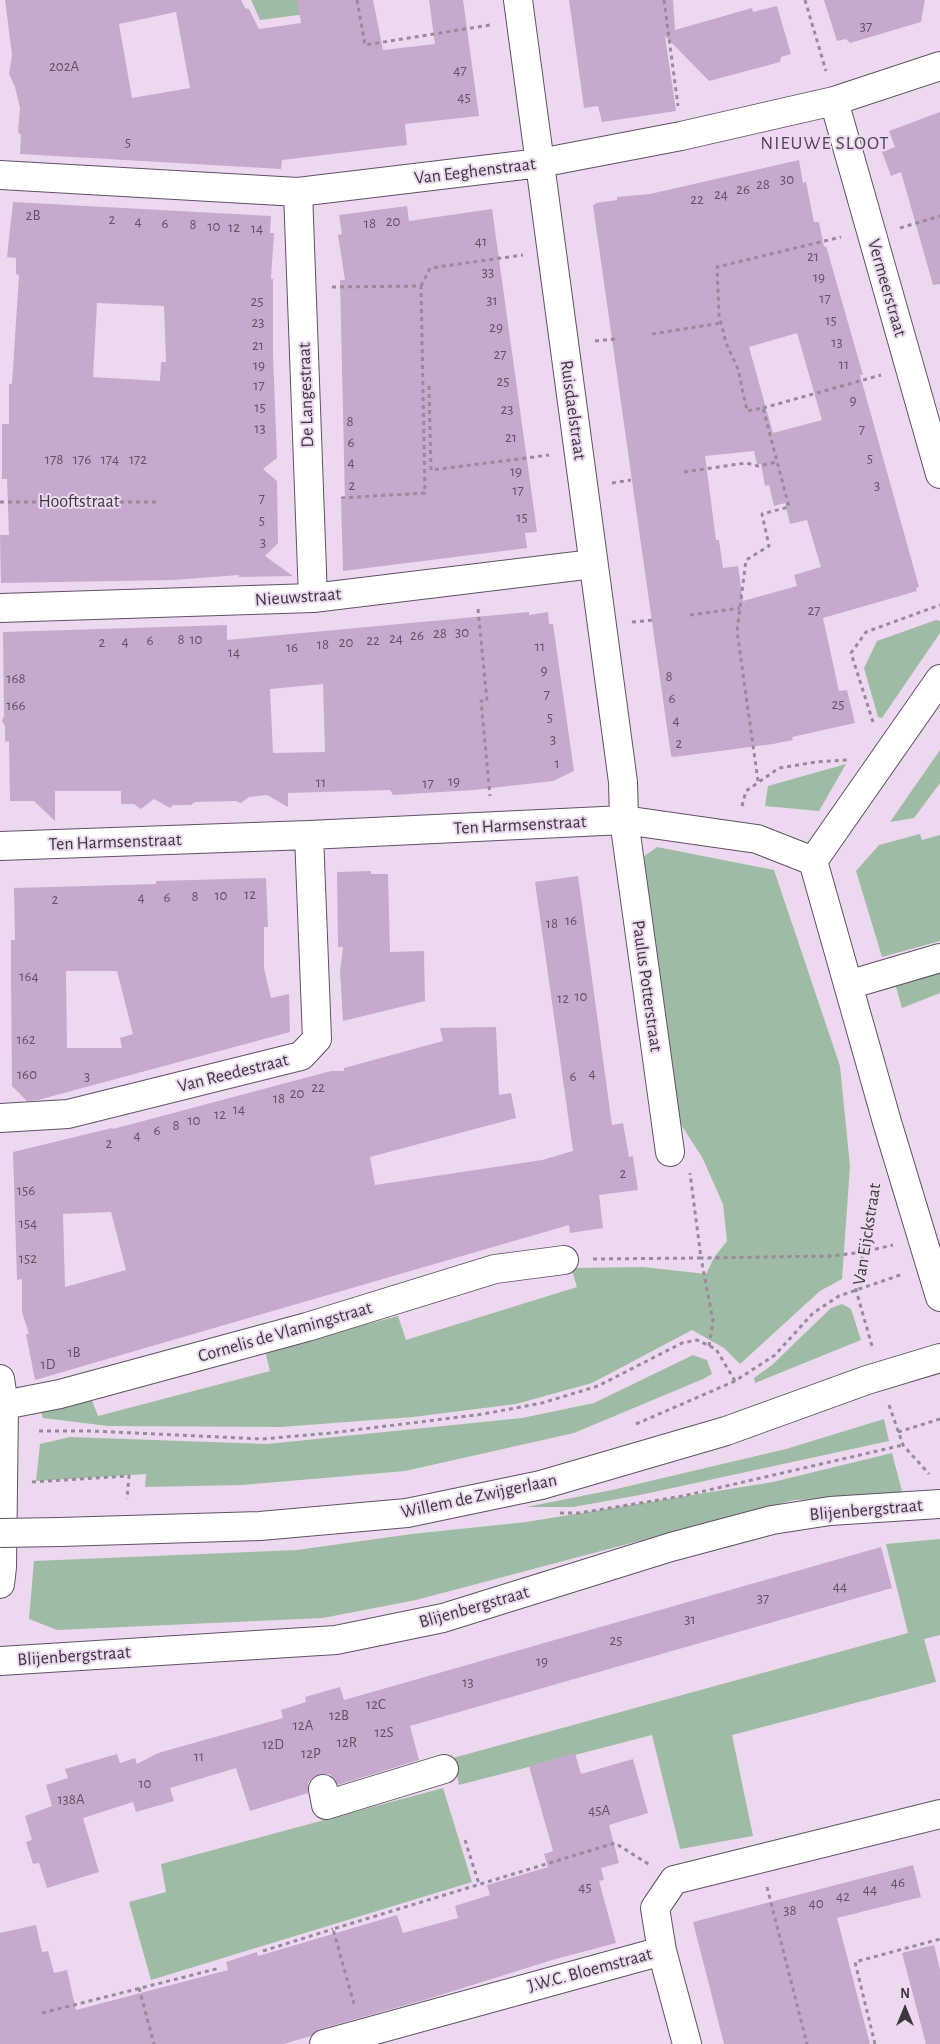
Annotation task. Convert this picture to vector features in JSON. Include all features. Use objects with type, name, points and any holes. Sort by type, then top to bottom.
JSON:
[{"type":"street","name":"Ruisdaelstraat","points":[[519,10],[624,782],[624,820]]},
{"type":"street","name":"Van Eeghenstraat","points":[[0,175],[298,192],[540,163],[680,136],[834,101],[940,66]]},
{"type":"street","name":"Vermeerstraat","points":[[834,101],[940,474]]},
{"type":"street","name":"De Langestraat","points":[[298,192],[313,598]]},
{"type":"street","name":"Nieuwstraat","points":[[0,608],[313,598],[594,564]]},
{"type":"street","points":[[813,861],[940,678]]},
{"type":"street","name":"Ten Harmsenstraat","points":[[0,846],[309,835],[624,820],[758,840],[813,861]]},
{"type":"street","name":"Paulus Potterstraat","points":[[624,820],[670,1152]]},
{"type":"street","name":"Van Reedestraat","points":[[0,1118],[68,1114],[301,1056],[317,1039],[309,835]]},
{"type":"street","name":"Van Eijckstraat","points":[[813,861],[940,1297]]},
{"type":"street","points":[[848,985],[940,958]]},
{"type":"street","name":"Cornelis de Vlamingstraat","points":[[3,1405],[60,1394],[307,1328],[495,1269],[564,1260]]},
{"type":"street","name":"Willem de Zwijgerlaan","points":[[0,1533],[260,1526],[407,1514],[541,1485],[707,1437],[880,1376],[940,1358]]},
{"type":"street","points":[[0,1584],[4,1483],[3,1405]]},
{"type":"street","name":"Blijenbergstraat","points":[[0,1661],[336,1640],[443,1618],[671,1547],[772,1520],[937,1492]]},
{"type":"street","points":[[323,1789],[326,1805],[444,1769]]},
{"type":"street","points":[[674,1880],[940,1814]]},
{"type":"street","name":"J.W.C. Bloemstraat","points":[[324,2044],[377,2035],[662,1951],[655,1908],[674,1880]]},
{"type":"street","points":[[662,1951],[687,2044]]},
{"type":"path","points":[[357,0],[365,45],[519,10]]},
{"type":"path","points":[[664,0],[679,109],[680,136]]},
{"type":"path","points":[[804,0],[834,101]]},
{"type":"path","points":[[910,367],[747,411],[738,369],[726,344],[721,323],[717,267],[940,216]]},
{"type":"path","points":[[310,499],[425,494],[421,286],[430,268],[552,251]]},
{"type":"path","points":[[302,288],[421,286]]},
{"type":"path","points":[[652,334],[721,323]]},
{"type":"path","points":[[429,386],[431,470],[579,450]]},
{"type":"path","points":[[758,781],[737,631],[746,560],[769,546],[762,514],[789,507],[763,408]]},
{"type":"path","points":[[684,472],[746,463],[758,466],[777,462]]},
{"type":"path","name":"Hooftstraat","points":[[0,502],[158,502]]},
{"type":"path","points":[[475,579],[487,701],[481,701],[493,826]]},
{"type":"path","points":[[733,836],[746,791],[779,768],[816,762],[885,758],[851,653],[866,632],[940,606]]},
{"type":"path","points":[[690,615],[740,608]]},
{"type":"path","points":[[670,1152],[676,1160],[688,1160],[701,1258],[713,1321],[709,1346]]},
{"type":"path","name":"Van Eijckstraat","points":[[875,1187],[856,1290],[880,1376],[903,1445]]},
{"type":"path","points":[[564,1260],[832,1256],[863,1252],[922,1237]]},
{"type":"path","points":[[635,1424],[735,1381],[775,1354],[813,1313],[839,1296],[930,1265]]},
{"type":"path","points":[[3,1405],[92,1431],[262,1439],[331,1434],[483,1414],[542,1403],[598,1386],[682,1343],[697,1340],[716,1349],[735,1381]]},
{"type":"path","points":[[898,1432],[940,1419]]},
{"type":"path","points":[[550,1513],[579,1513],[684,1496],[903,1445],[937,1492]]},
{"type":"path","points":[[4,1483],[128,1476],[127,1499]]},
{"type":"path","points":[[117,1500],[136,1499]]},
{"type":"path","points":[[465,1840],[479,1884]]},
{"type":"path","points":[[262,1951],[615,1842],[674,1880]]},
{"type":"path","points":[[760,1859],[807,2044]]},
{"type":"path","points":[[333,1930],[377,2035]]},
{"type":"path","points":[[875,2044],[855,1962],[940,1939]]},
{"type":"path","points":[[42,2013],[220,1968]]},
{"type":"path","points":[[139,1988],[154,2044]]},
{"type":"green space","points":[[251,0],[350,0],[352,8],[260,20]]},
{"type":"green space","points":[[936,620],[940,621],[940,633],[882,718],[878,717],[864,668],[877,641]]},
{"type":"green space","points":[[940,750],[940,783],[914,818],[890,822]]},
{"type":"green space","points":[[846,764],[819,811],[765,806],[768,786]]},
{"type":"green space","points":[[920,834],[922,840],[940,835],[940,941],[882,957],[856,871],[879,845]]},
{"type":"green space","points":[[657,847],[774,870],[840,1066],[850,1166],[842,1279],[820,1291],[740,1364],[724,1348],[692,1330],[592,1383],[516,1404],[413,1417],[281,1427],[108,1426],[43,1418],[41,1412],[44,1410],[91,1398],[98,1416],[270,1371],[265,1351],[398,1316],[406,1340],[577,1287],[571,1268],[644,1267],[706,1274],[715,1256],[727,1241],[723,1204],[702,1157],[674,1114],[638,861]]},
{"type":"green space","points":[[940,966],[940,993],[902,1008],[894,980]]},
{"type":"green space","points":[[842,1304],[851,1309],[861,1340],[755,1383],[754,1378],[772,1365],[831,1308]]},
{"type":"green space","points":[[693,1355],[707,1360],[712,1374],[574,1433],[405,1471],[242,1485],[145,1487],[146,1474],[36,1481],[40,1444],[70,1437],[267,1444],[522,1418],[594,1403]]},
{"type":"green space","points":[[884,1419],[889,1441],[640,1495],[573,1507],[526,1507],[612,1490],[786,1449]]},
{"type":"green space","points":[[892,1453],[903,1495],[794,1500],[416,1600],[323,1618],[57,1630],[29,1619],[34,1561],[297,1550],[412,1534],[526,1522],[773,1482]]},
{"type":"green space","points":[[940,1539],[940,1635],[924,1639],[936,1682],[732,1735],[753,1836],[680,1849],[652,1735],[459,1785],[453,1758],[908,1633],[886,1544]]},
{"type":"green space","points":[[443,1788],[472,1882],[151,1980],[129,1902],[166,1892],[161,1864]]},
{"type":"building","points":[[5,0],[241,0],[245,8],[249,9],[259,29],[301,23],[297,0],[373,0],[383,50],[435,44],[429,0],[463,0],[479,116],[405,124],[407,145],[282,160],[281,169],[20,154],[21,135],[18,132],[20,108],[15,87],[9,74],[12,55]],"holes":[[[176,12],[190,88],[132,98],[119,24]]]},
{"type":"building","points":[[569,0],[673,0],[675,30],[752,8],[753,12],[777,6],[791,54],[781,57],[780,62],[709,81],[665,36],[676,111],[602,122],[598,106],[584,108]]},
{"type":"building","points":[[824,0],[925,0],[921,22],[850,43],[846,39],[837,41]]},
{"type":"building","points":[[940,112],[940,284],[933,285],[901,172],[891,176],[882,152],[895,147],[889,131]]},
{"type":"building","points":[[799,160],[803,183],[806,182],[814,222],[819,222],[824,247],[826,246],[863,375],[860,375],[919,587],[916,588],[917,591],[823,618],[839,691],[847,690],[855,723],[792,737],[793,740],[773,744],[671,756],[593,205],[617,200],[617,197],[650,194]],"holes":[[[797,333],[822,420],[773,433],[749,347]],[[754,451],[757,464],[761,464],[765,486],[769,485],[774,506],[785,503],[790,524],[807,520],[821,567],[794,575],[797,586],[743,601],[738,566],[723,568],[719,540],[716,540],[705,456]]]},
{"type":"building","points":[[13,202],[271,216],[270,233],[274,233],[271,279],[273,279],[273,356],[277,458],[263,469],[277,481],[278,543],[265,556],[293,576],[239,577],[239,575],[173,580],[1,583],[0,535],[9,535],[7,479],[2,479],[2,424],[9,424],[9,384],[12,384],[19,275],[16,274],[16,258],[7,257]],"holes":[[[97,303],[164,306],[166,362],[161,362],[160,381],[93,377]]]},
{"type":"building","points":[[407,206],[409,221],[492,209],[537,532],[525,533],[527,548],[343,571],[341,500],[345,500],[340,280],[345,280],[338,235],[342,234],[339,215]]},
{"type":"building","points":[[529,612],[529,615],[548,612],[549,624],[553,624],[574,771],[553,781],[474,790],[393,795],[390,790],[288,793],[288,807],[267,795],[249,797],[241,803],[236,801],[195,802],[191,805],[173,805],[170,808],[154,799],[141,809],[134,804],[121,804],[121,791],[55,791],[55,821],[34,801],[10,801],[9,741],[5,742],[5,726],[2,721],[4,716],[3,632],[227,625],[227,640]],"holes":[[[323,684],[325,752],[273,753],[270,689]]]},
{"type":"building","points":[[371,871],[371,874],[388,874],[390,952],[424,951],[425,1001],[343,1021],[340,971],[343,947],[338,947],[337,872]]},
{"type":"building","points":[[578,876],[612,1125],[623,1123],[629,1157],[633,1156],[638,1190],[599,1195],[603,1228],[570,1233],[569,1225],[35,1380],[26,1334],[29,1334],[22,1312],[22,1279],[17,1280],[13,1152],[113,1129],[331,1071],[344,1071],[344,1068],[443,1041],[440,1028],[496,1027],[499,1095],[511,1093],[516,1118],[370,1157],[375,1185],[542,1160],[573,1151],[535,882]],"holes":[[[111,1212],[126,1270],[65,1287],[63,1214]]]},
{"type":"building","points":[[266,878],[268,927],[264,927],[264,968],[271,998],[289,994],[290,1032],[38,1100],[27,1101],[12,1086],[11,940],[15,940],[14,888],[156,884],[156,881]],"holes":[[[66,971],[117,971],[133,1034],[120,1038],[122,1048],[67,1048]]]},
{"type":"building","points":[[881,1547],[892,1588],[410,1726],[419,1760],[338,1785],[329,1774],[320,1774],[312,1778],[308,1783],[308,1793],[250,1811],[236,1768],[170,1788],[174,1801],[136,1812],[133,1802],[83,1818],[99,1872],[47,1888],[39,1863],[33,1864],[26,1842],[32,1840],[25,1816],[52,1806],[46,1785],[68,1778],[65,1769],[117,1754],[120,1763],[135,1758],[137,1764],[158,1753],[283,1718],[281,1710],[306,1702],[305,1697],[340,1687],[344,1700]]},
{"type":"building","points":[[575,1753],[581,1774],[633,1759],[648,1813],[609,1825],[619,1863],[601,1868],[604,1880],[599,1881],[616,1943],[552,1960],[431,1998],[320,2029],[311,2036],[284,2044],[0,2044],[0,1933],[36,1925],[42,1952],[48,1951],[54,1973],[67,1970],[76,2010],[228,1970],[226,1962],[257,1952],[258,1956],[397,1915],[403,1933],[458,1918],[455,1906],[490,1895],[487,1885],[548,1867],[544,1854],[553,1851],[529,1766]]},
{"type":"building","points":[[913,1865],[921,1897],[837,1918],[870,2044],[724,2044],[693,1922]]},
{"type":"building","points":[[934,1945],[940,1970],[940,2044],[926,2044],[902,1953]]},
{"type":"district","name":"NIEUWE SLOOT","points":[[825,143]]}]
